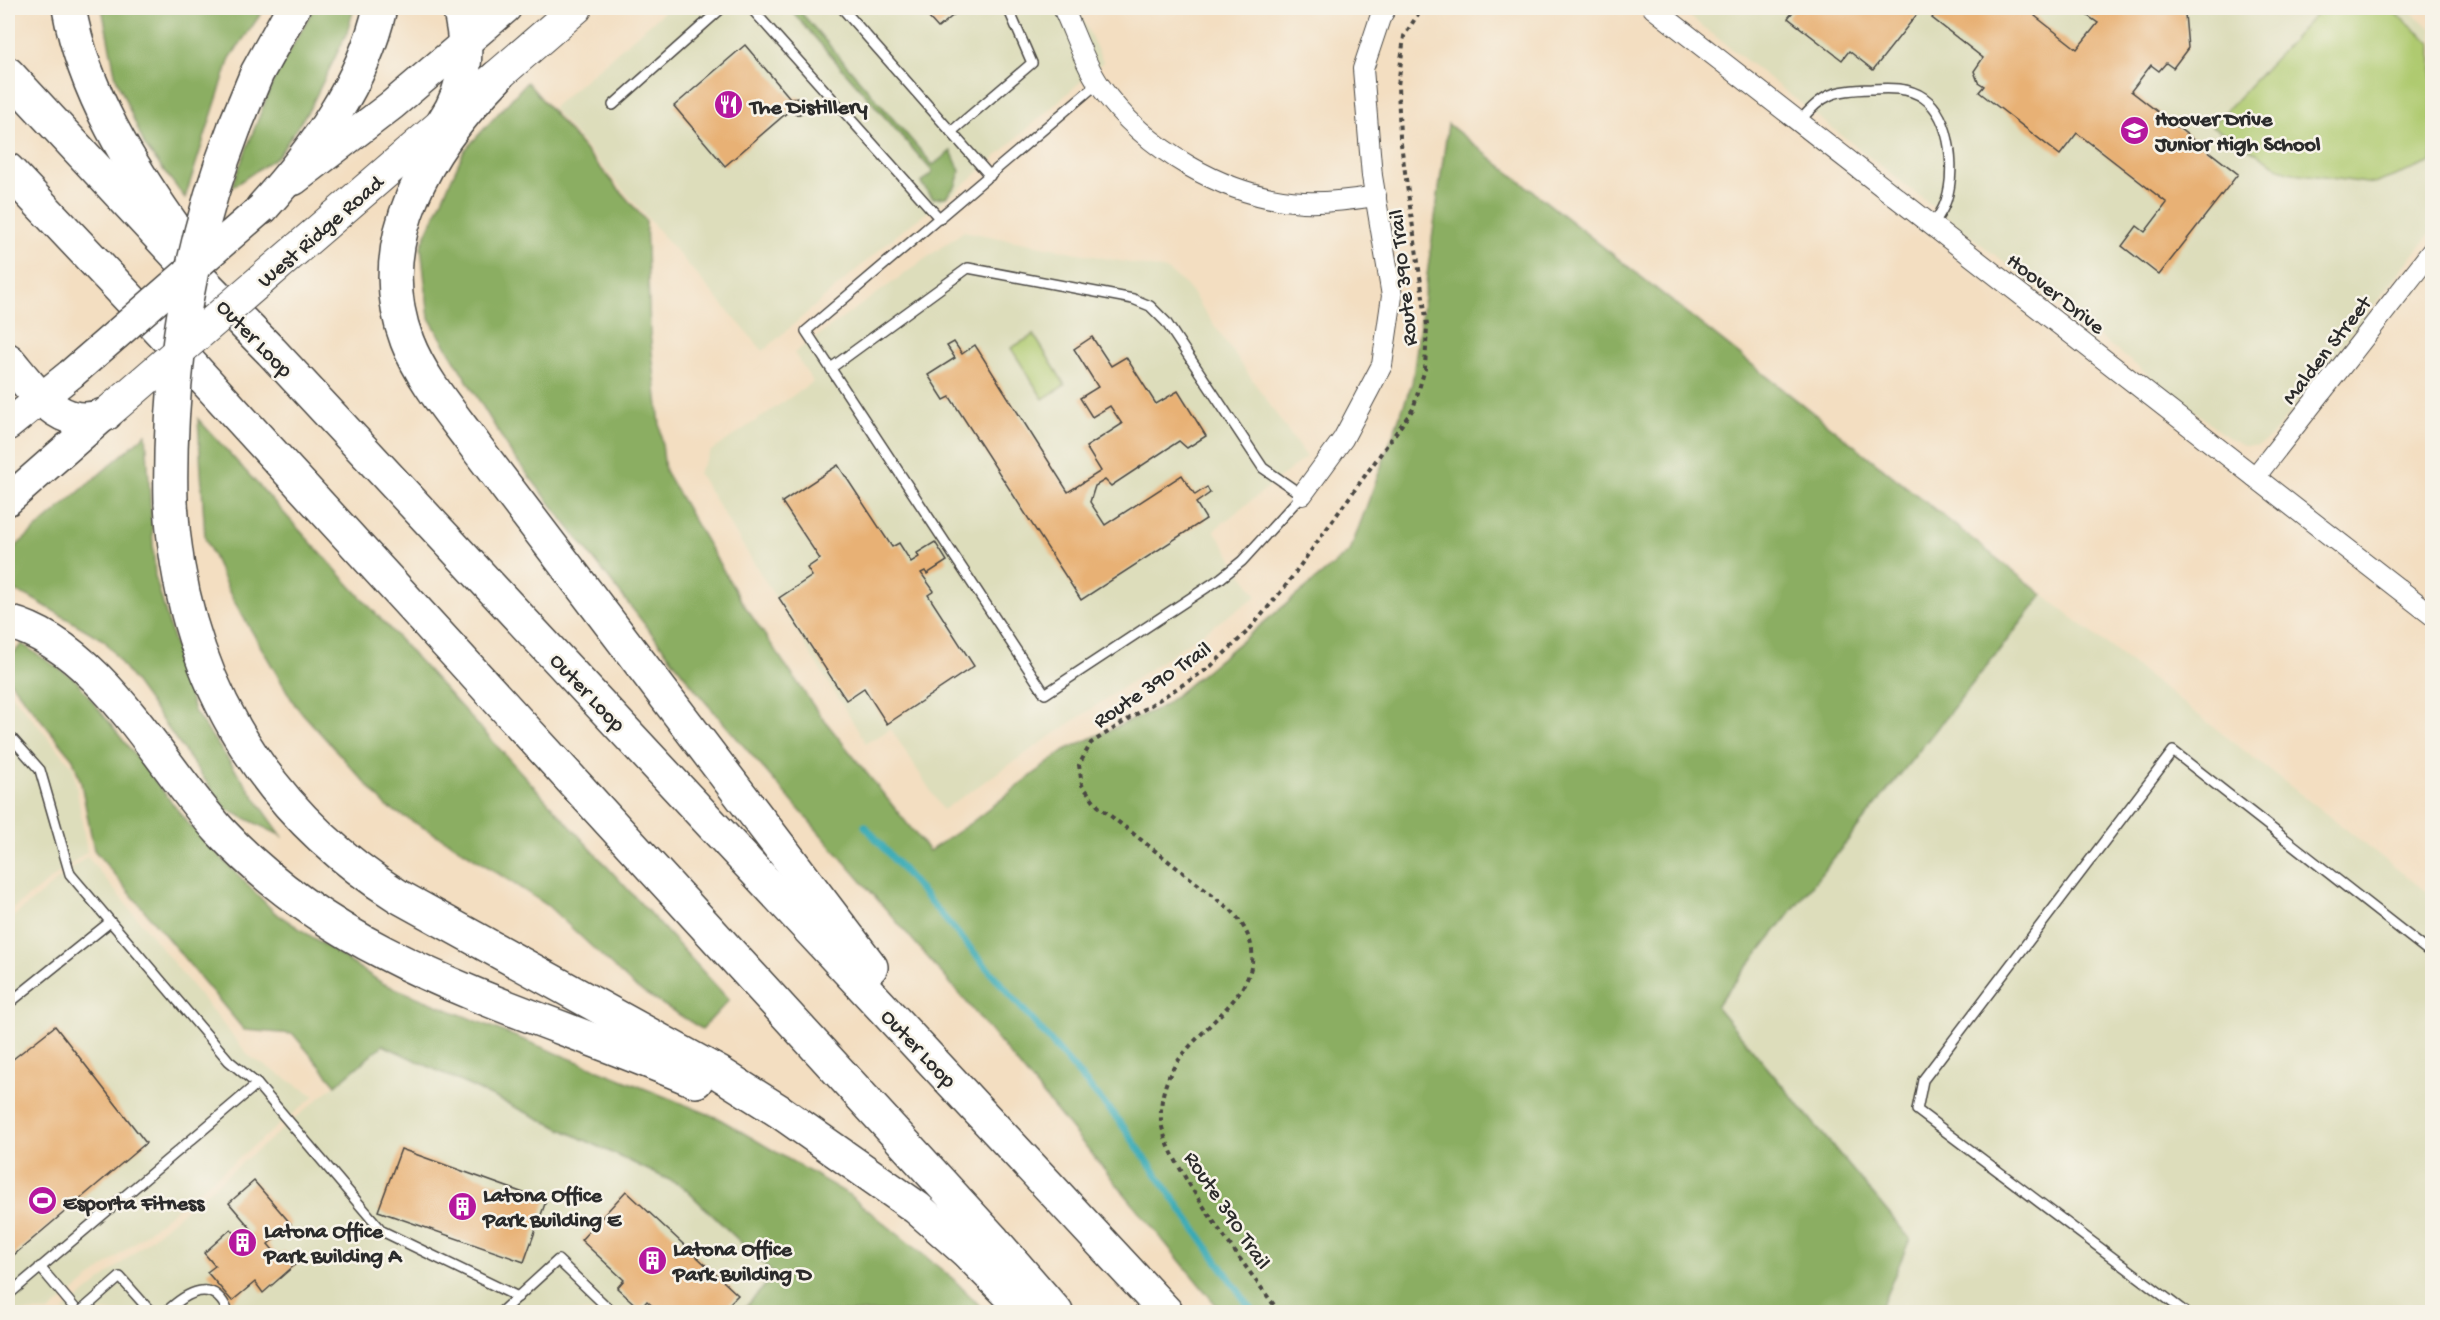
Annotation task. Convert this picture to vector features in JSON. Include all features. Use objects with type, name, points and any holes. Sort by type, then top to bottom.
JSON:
[{"type":"highway","points":[[69,8],[83,65],[114,135],[185,242],[272,351]]},
{"type":"highway","points":[[293,8],[257,73],[210,197],[186,296],[171,419],[171,503],[180,585],[204,667],[226,713],[250,754],[308,826],[357,869],[398,896],[719,1073],[842,1154],[899,1194],[950,1236],[1027,1312]]},
{"type":"highway","points":[[262,208],[301,162],[340,104],[362,62],[380,8]]},
{"type":"highway","points":[[442,124],[451,111],[461,84],[466,42],[459,8]]},
{"type":"highway","name":"West Ridge Road","points":[[106,414],[576,8]]},
{"type":"highway","name":"Outer Loop","points":[[8,74],[179,258],[272,351],[1166,1312]]},
{"type":"highway","points":[[497,77],[444,138],[426,168],[406,212],[396,256],[396,287],[404,330],[415,358],[476,447],[738,793],[1010,1143]]},
{"type":"highway","points":[[8,170],[161,332],[994,1241],[1056,1312]]},
{"type":"highway","points":[[8,360],[41,399],[53,409],[73,418],[86,420],[106,414]]},
{"type":"highway","points":[[8,622],[48,638],[84,665],[111,695],[221,832],[275,882],[335,926],[368,946],[434,978],[681,1074],[754,1107],[842,1154]]},
{"type":"main road","points":[[8,425],[71,374],[262,208],[392,105],[506,8]]},
{"type":"main road","name":"West Ridge Road","points":[[8,500],[106,414]]},
{"type":"street","points":[[1063,8],[1098,83],[1116,108],[1142,132],[1195,169],[1224,183],[1256,194],[1301,202],[1334,202],[1376,196]]},
{"type":"street","points":[[1302,495],[1343,439],[1382,365],[1392,296],[1376,196],[1363,69],[1380,18],[1386,8]]},
{"type":"street","name":"Hoover Drive","points":[[1653,8],[2433,615]]},
{"type":"street","name":"Malden Street","points":[[2255,477],[2433,251]]},
{"type":"lane","points":[[613,105],[722,8]]},
{"type":"lane","points":[[751,8],[940,219]]},
{"type":"lane","points":[[842,8],[990,176]]},
{"type":"lane","points":[[951,132],[1032,63],[1008,8]]},
{"type":"lane","points":[[831,368],[968,268],[1132,299],[1150,306],[1166,322],[1263,468],[1302,495],[1242,561],[1221,578],[1045,694],[806,331],[1098,83]]},
{"type":"lane","points":[[1800,122],[1826,95],[1838,91],[1889,88],[1923,97],[1933,106],[1940,118],[1949,160],[1948,191],[1944,206],[1933,226]]},
{"type":"lane","points":[[8,734],[40,770],[70,874],[229,1061],[257,1084],[382,1231],[518,1298]]},
{"type":"lane","points":[[2185,1312],[1917,1110],[1923,1080],[2173,751],[2433,954]]},
{"type":"lane","points":[[8,1004],[110,922]]},
{"type":"lane","points":[[8,1295],[257,1084]]},
{"type":"lane","points":[[501,1312],[558,1260],[612,1312]]},
{"type":"lane","points":[[40,1268],[79,1312],[120,1277],[151,1312]]},
{"type":"lane","points":[[166,1312],[180,1299],[198,1291],[217,1296],[228,1312]]},
{"type":"path","name":"Route 390 Trail","points":[[1279,1312],[1193,1189],[1170,1149],[1161,1122],[1163,1091],[1176,1063],[1235,999],[1252,969],[1252,945],[1244,925],[1232,911],[1098,806],[1082,785],[1079,765],[1091,743],[1209,668],[1249,630],[1284,588],[1413,409],[1425,369],[1427,326],[1400,137],[1398,86],[1404,36],[1422,8]]},
{"type":"shaded area","points":[[668,8],[1078,8],[1103,62],[957,191],[900,232],[763,351],[552,108]]},
{"type":"shaded area","name":"Hoover Drive Junior High School","points":[[1679,8],[2406,8],[2432,29],[2432,231],[2275,432],[2265,442],[2255,446],[2243,446],[2230,439]]},
{"type":"shaded area","points":[[964,231],[1167,270],[1187,286],[1306,457],[1214,530],[1257,596],[943,810],[891,729],[866,743],[698,473],[711,451],[813,382],[794,353]]},
{"type":"shaded area","points":[[2043,595],[2432,896],[2432,1312],[1879,1312],[1909,1239],[1716,1006]]},
{"type":"shaded area","points":[[8,690],[73,767],[87,852],[8,912]]},
{"type":"shaded area","points":[[87,856],[249,1056],[315,1096],[49,1312],[8,1312],[8,921]]},
{"type":"shaded area","points":[[383,1045],[682,1186],[775,1276],[739,1312],[63,1312]]},
{"type":"green space","points":[[102,8],[265,8],[230,58],[185,198],[145,146],[116,78]]},
{"type":"green space","points":[[314,8],[354,8],[347,33],[310,108],[278,156],[231,188],[274,79]]},
{"type":"green space","points":[[789,8],[797,8],[933,165],[951,151],[960,171],[956,185],[946,197],[933,198],[921,183],[933,172]]},
{"type":"green space","points":[[2322,8],[2389,8],[2432,44],[2432,162],[2374,184],[2287,172],[2212,126]]},
{"type":"green space","points":[[527,82],[646,221],[650,333],[665,471],[740,599],[817,711],[929,851],[972,822],[1065,750],[1163,706],[1350,551],[1412,383],[1448,124],[2043,595],[1716,1006],[1910,1239],[1879,1312],[1222,1312],[964,999],[702,698],[511,453],[429,318],[421,246],[464,151]]},
{"type":"green space","points":[[1034,335],[1065,385],[1043,399],[1011,348]]},
{"type":"green space","points":[[198,419],[729,1000],[702,1029],[636,988],[547,905],[451,843],[387,807],[295,705],[231,596],[205,538]]},
{"type":"green space","points":[[146,434],[155,576],[194,711],[282,836],[226,809],[105,641],[28,596],[8,589],[8,553]]},
{"type":"green space","points":[[22,644],[76,680],[188,823],[274,912],[382,983],[718,1118],[848,1194],[952,1278],[986,1312],[741,1312],[775,1275],[682,1186],[383,1045],[336,1085],[293,1034],[244,1030],[94,850],[81,783],[73,759],[8,679],[8,659]]},
{"type":"building","points":[[920,8],[962,8],[938,28]]},
{"type":"building","points":[[1796,8],[1922,8],[1873,70],[1849,51],[1842,60],[1788,18]]},
{"type":"building","points":[[1925,8],[2042,8],[2035,16],[2077,49],[2098,23],[2088,16],[2094,8],[2177,8],[2185,14],[2188,48],[2173,68],[2166,63],[2159,71],[2151,65],[2131,91],[2238,174],[2159,275],[2122,246],[2137,226],[2145,232],[2167,203],[2077,133],[2060,155],[1979,92],[1984,86],[1978,82],[1974,71],[1983,58],[1932,18],[1934,15]]},
{"type":"building","points":[[745,45],[790,98],[798,97],[806,103],[805,111],[798,115],[789,111],[725,166],[674,106]]},
{"type":"building","points":[[1092,337],[1111,366],[1126,357],[1156,404],[1178,391],[1206,436],[1187,448],[1179,441],[1111,486],[1105,480],[1095,486],[1090,502],[1105,525],[1182,475],[1195,495],[1207,487],[1210,493],[1196,503],[1206,519],[1081,600],[950,397],[944,400],[928,375],[955,358],[947,346],[954,342],[962,354],[975,345],[1068,492],[1101,471],[1086,447],[1122,424],[1110,406],[1092,417],[1080,398],[1098,387],[1074,349]]},
{"type":"building","points":[[838,465],[892,547],[899,543],[911,562],[919,557],[917,553],[935,542],[947,561],[927,574],[925,571],[921,573],[934,591],[928,595],[974,666],[887,724],[864,688],[846,700],[779,598],[812,576],[807,568],[820,559],[782,502]]},
{"type":"building","name":"Esporta Fitness","points":[[55,1026],[146,1143],[8,1260],[8,1063]]},
{"type":"building","name":"Latona Office Park Building E","points":[[401,1149],[546,1201],[524,1262],[378,1211]]},
{"type":"building","name":"Latona Office Park Building A","points":[[254,1181],[291,1224],[268,1244],[278,1256],[284,1251],[296,1264],[263,1293],[255,1282],[232,1301],[207,1272],[215,1266],[204,1253],[231,1229],[241,1241],[253,1231],[229,1203]]},
{"type":"building","name":"Latona Office Park Building D","points":[[626,1191],[738,1295],[721,1312],[659,1312],[647,1301],[640,1309],[617,1288],[624,1280],[581,1240]]},
{"type":"waterway","points":[[865,826],[1120,1122],[1253,1312]]},
{"type":"place","name":"The Distillery","points":[[729,105]]},
{"type":"place","name":"Hoover Drive Junior High School","points":[[2134,130]]},
{"type":"place","name":"Esporta Fitness","points":[[42,1201]]},
{"type":"place","name":"Latona Office Park Building E","points":[[462,1206]]},
{"type":"place","name":"Latona Office Park Building A","points":[[243,1242]]},
{"type":"place","name":"Latona Office Park Building D","points":[[652,1260]]}]
